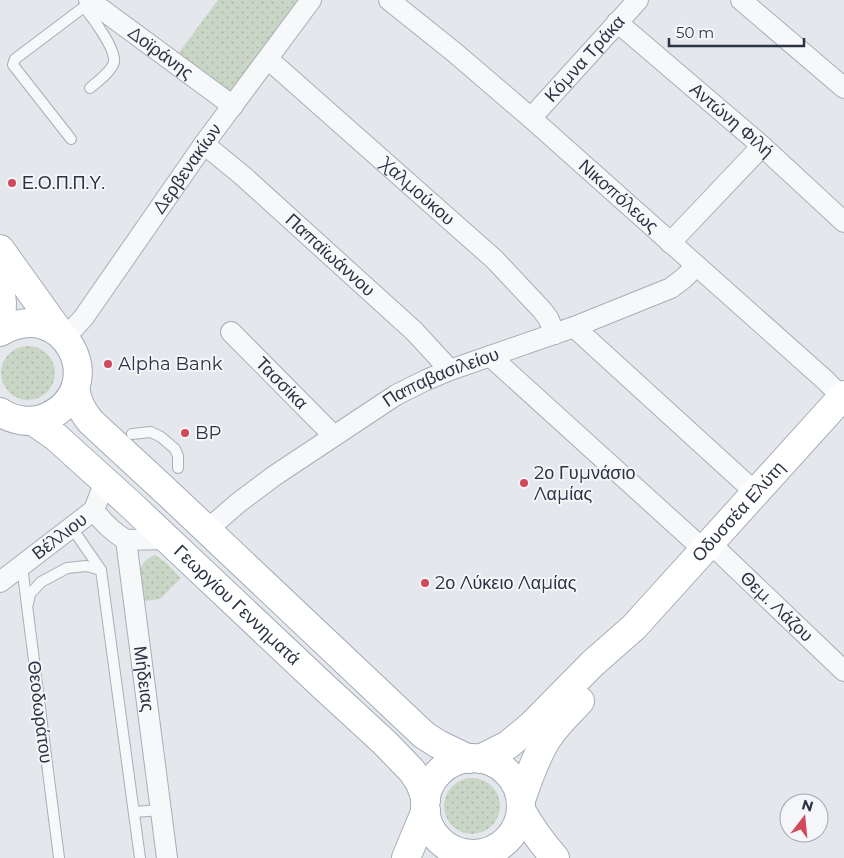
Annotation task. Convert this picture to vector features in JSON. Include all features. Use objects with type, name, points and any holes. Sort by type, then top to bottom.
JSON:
[{"type":"main road","points":[[0,248],[70,346],[75,356],[77,372],[75,389],[70,399],[54,414],[44,419],[12,419]]},
{"type":"main road","points":[[0,286],[2,303],[0,331]]},
{"type":"main road","points":[[0,331],[9,326],[28,323],[47,326],[63,337]]},
{"type":"main road","name":"Γεωργίου Γεννηματά","points":[[75,389],[78,402],[91,422],[424,735],[438,744],[475,759],[495,764],[508,773],[516,785],[521,805],[531,828],[556,858]]},
{"type":"main road","name":"Οδυσσέα Ελύτη","points":[[475,759],[508,744],[532,725],[592,664],[634,627],[844,397]]},
{"type":"main road","name":"Γεωργίου Γεννηματά","points":[[12,419],[56,437],[399,756],[420,783],[430,826],[439,840],[452,850],[473,856],[495,849],[508,840],[517,826],[521,805]]},
{"type":"main road","name":"Οδυσσέα Ελύτη","points":[[521,805],[538,757],[548,738],[605,675],[634,627]]},
{"type":"main road","points":[[406,858],[426,805],[431,783],[437,775],[451,764],[475,759]]},
{"type":"street","name":"Δερβενακίων","points":[[63,337],[84,317],[204,144],[311,0]]},
{"type":"street","name":"Νικοπόλεως","points":[[388,0],[454,52],[531,118],[844,397]]},
{"type":"street","name":"Κόμνα Τράκα","points":[[531,118],[638,0]]},
{"type":"street","points":[[741,0],[844,88]]},
{"type":"street","name":"Δοϊράνης","points":[[88,2],[233,106]]},
{"type":"street","name":"Αντώνη Φιλή","points":[[617,22],[762,146],[844,222]]},
{"type":"street","name":"Χαλμούκου","points":[[268,59],[494,259],[548,318],[564,330]]},
{"type":"street","name":"Παπαϊωάννου","points":[[204,144],[243,176],[408,326],[450,370]]},
{"type":"street","points":[[670,243],[762,146]]},
{"type":"street","name":"Παπαβασιλείου","points":[[207,530],[261,486],[396,395],[450,370],[564,330],[671,288],[696,266]]},
{"type":"street","points":[[564,330],[756,492]]},
{"type":"street","name":"Τασσίκα","points":[[230,332],[334,436]]},
{"type":"street","name":"Θεμ. Λάζου","points":[[490,356],[707,546],[844,671]]},
{"type":"street","name":"Βέλλιου","points":[[0,582],[94,510],[105,481]]},
{"type":"street","points":[[94,510],[102,522],[126,540],[166,539]]},
{"type":"street","name":"Μήδειας","points":[[126,540],[167,858]]},
{"type":"lane","points":[[71,139],[13,65],[15,59],[88,2],[114,52],[114,64],[90,88]]},
{"type":"lane","points":[[132,434],[151,432],[161,438],[175,449],[178,456],[178,468]]},
{"type":"lane","points":[[72,528],[102,570],[140,858]]},
{"type":"lane","name":"Θεοδωράτου","points":[[22,566],[59,858]]},
{"type":"lane","points":[[27,610],[30,594],[41,582],[67,568],[86,566],[102,570]]},
{"type":"lane","points":[[134,812],[161,810]]},
{"type":"green space","points":[[218,0],[302,0],[234,97],[175,58]]},
{"type":"green space","points":[[23,346],[33,346],[43,350],[51,358],[55,373],[51,388],[43,396],[33,400],[23,400],[13,396],[5,388],[1,378],[1,368],[5,358],[13,350]]},
{"type":"green space","points":[[155,555],[181,578],[160,599],[145,601],[140,583],[141,568],[146,560]]},
{"type":"green space","points":[[472,778],[483,780],[492,786],[498,795],[500,806],[498,817],[492,826],[483,832],[472,834],[461,832],[452,826],[446,817],[444,806],[446,795],[452,786],[461,780]]},
{"type":"place","name":"Ε.Ο.Π.Π.Υ.","points":[[12,183]]},
{"type":"place","name":"Alpha Bank","points":[[108,364]]},
{"type":"place","name":"BP","points":[[185,433]]},
{"type":"place","name":"2ο Γυμνάσιο Λαμίας","points":[[524,483]]},
{"type":"place","name":"2ο Λύκειο Λαμίας","points":[[425,583]]}]
